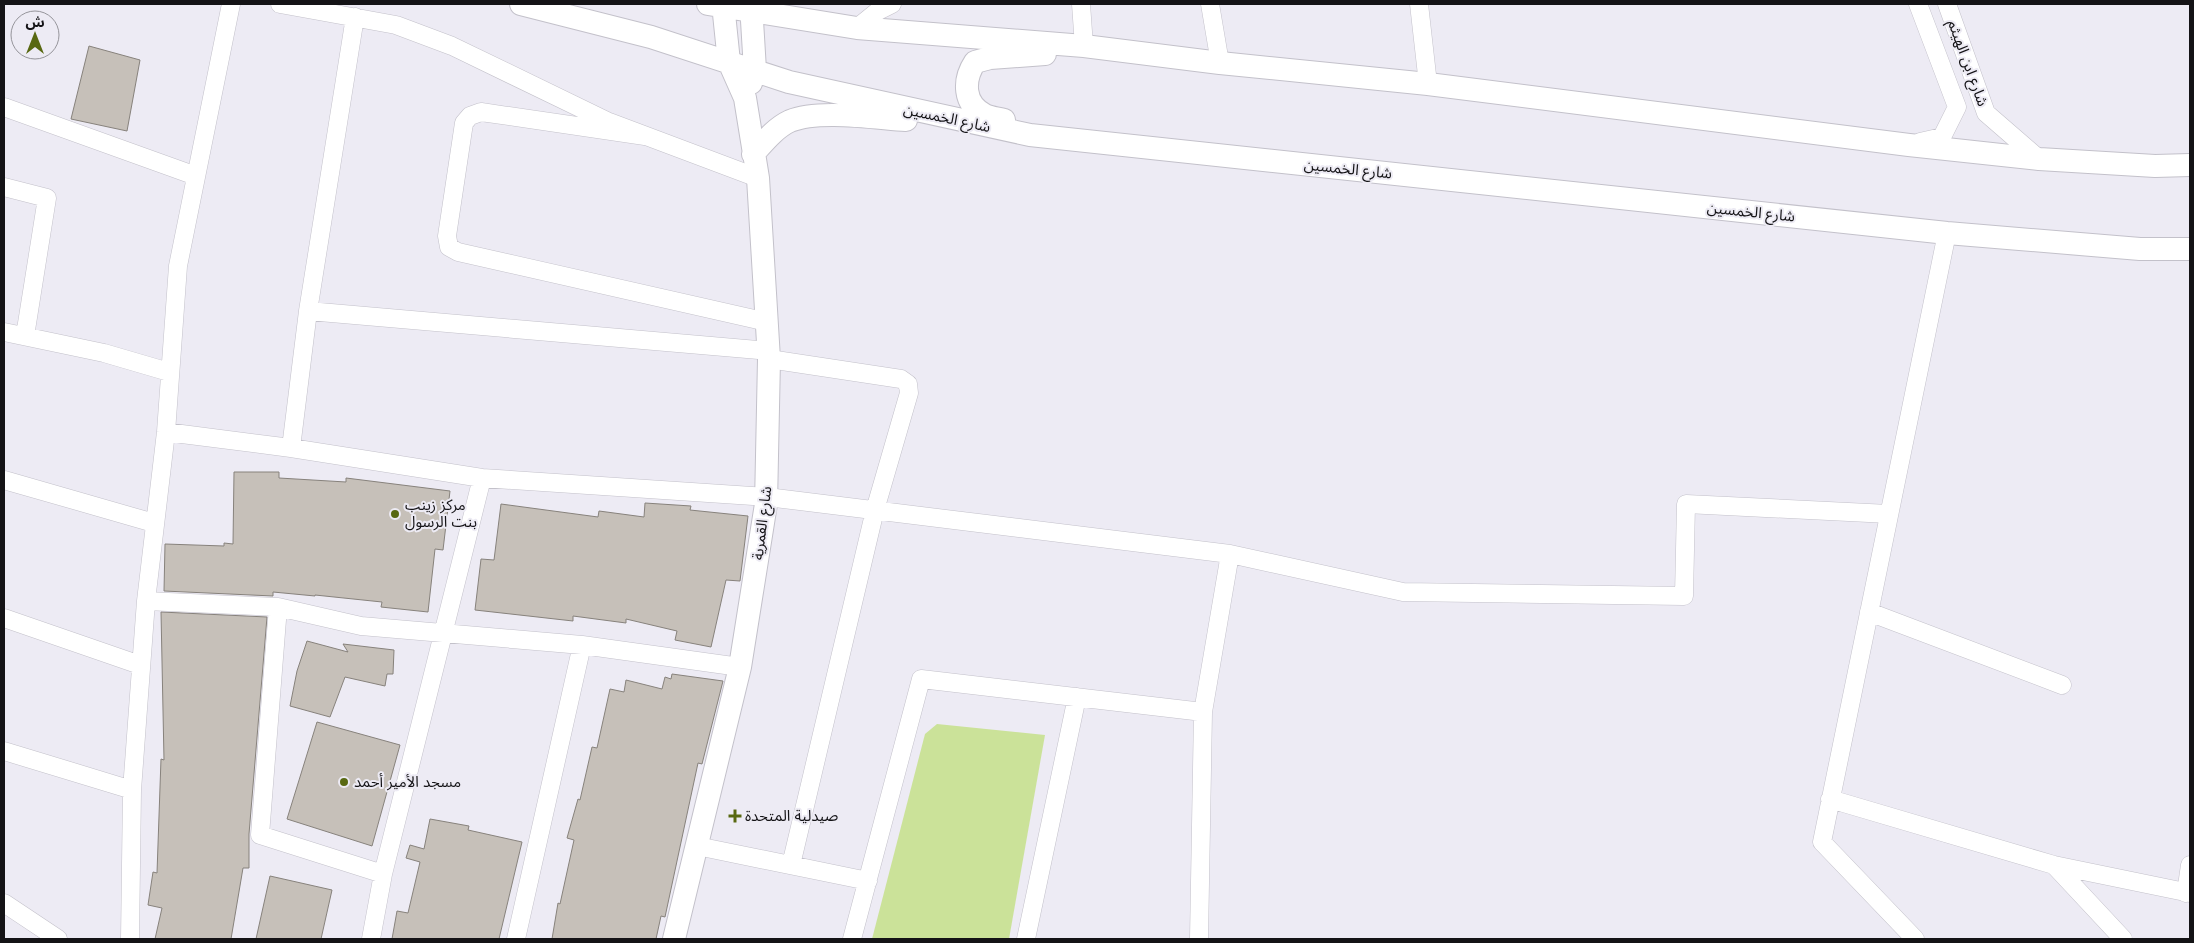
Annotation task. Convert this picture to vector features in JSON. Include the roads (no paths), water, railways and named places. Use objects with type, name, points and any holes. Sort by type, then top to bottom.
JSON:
[{"type":"street","points":[[130,939],[132,790],[140,665],[154,522],[166,432],[178,266],[231,4]]},
{"type":"street","points":[[280,4],[396,25],[452,46],[609,122],[758,178]]},
{"type":"street","name":"شارع الخمسين","points":[[521,4],[651,37],[789,82],[1030,135],[1947,233],[2140,249],[2190,249]]},
{"type":"street","points":[[857,28],[888,4]]},
{"type":"street","points":[[1081,4],[1084,46]]},
{"type":"street","points":[[1210,4],[1220,63]]},
{"type":"street","points":[[1419,4],[1428,84]]},
{"type":"street","name":"شارع ابن الهيثم","points":[[1909,145],[1942,137],[1957,107],[1918,4]]},
{"type":"street","name":"شارع ابن الهيثم","points":[[1947,4],[1986,113],[2039,159]]},
{"type":"street","points":[[718,5],[752,7],[857,28],[1084,46],[1220,63],[1428,84],[1909,145],[2039,159],[2155,166],[2190,165]]},
{"type":"street","name":"شارع القمرية","points":[[674,939],[740,667],[767,497],[769,355],[758,178],[745,98],[729,62],[718,5]]},
{"type":"street","points":[[752,7],[755,70]]},
{"type":"street","points":[[292,448],[308,311],[354,17]]},
{"type":"street","points":[[1099,142],[986,115],[968,99],[966,88],[968,73],[975,62],[990,58],[1108,49]]},
{"type":"street","name":"شارع القمرية","points":[[745,98],[755,70]]},
{"type":"street","points":[[4,107],[196,176]]},
{"type":"street","points":[[645,136],[481,112],[470,116],[464,123],[447,236],[449,247],[458,252],[767,322]]},
{"type":"street","points":[[753,154],[770,134],[791,121],[818,115],[969,123]]},
{"type":"street","points":[[4,187],[47,198],[25,336]]},
{"type":"street","points":[[1915,939],[1822,842],[1947,233]]},
{"type":"street","points":[[308,311],[769,355],[900,379],[908,384],[909,393],[875,510],[791,865]]},
{"type":"street","points":[[4,332],[104,354],[169,372]]},
{"type":"street","points":[[166,432],[292,448],[482,478],[767,497],[1230,554],[1403,592],[1684,596],[1686,504],[1889,514]]},
{"type":"street","points":[[371,939],[383,874],[482,478]]},
{"type":"street","points":[[4,480],[154,522]]},
{"type":"street","points":[[1199,939],[1203,712],[1230,554]]},
{"type":"street","points":[[146,601],[278,607],[361,626],[582,645],[740,667]]},
{"type":"street","points":[[278,607],[260,835],[383,874]]},
{"type":"street","points":[[1869,612],[2062,685]]},
{"type":"street","points":[[4,618],[140,665]]},
{"type":"street","points":[[516,939],[582,645]]},
{"type":"street","points":[[852,939],[921,679],[1203,712]]},
{"type":"street","points":[[1026,939],[1077,697]]},
{"type":"street","points":[[4,751],[132,790]]},
{"type":"street","points":[[1830,799],[2054,865],[2188,893],[2190,865]]},
{"type":"street","points":[[696,846],[868,881]]},
{"type":"street","points":[[2054,865],[2124,939]]},
{"type":"street","points":[[4,903],[58,939]]},
{"type":"place","name":"مركز زينب بنت الرسول","points":[[395,514]]},
{"type":"place","name":"مسجد الأمير أحمد","points":[[344,782]]},
{"type":"place","name":"صيدلية المتحدة","points":[[735,816]]}]
